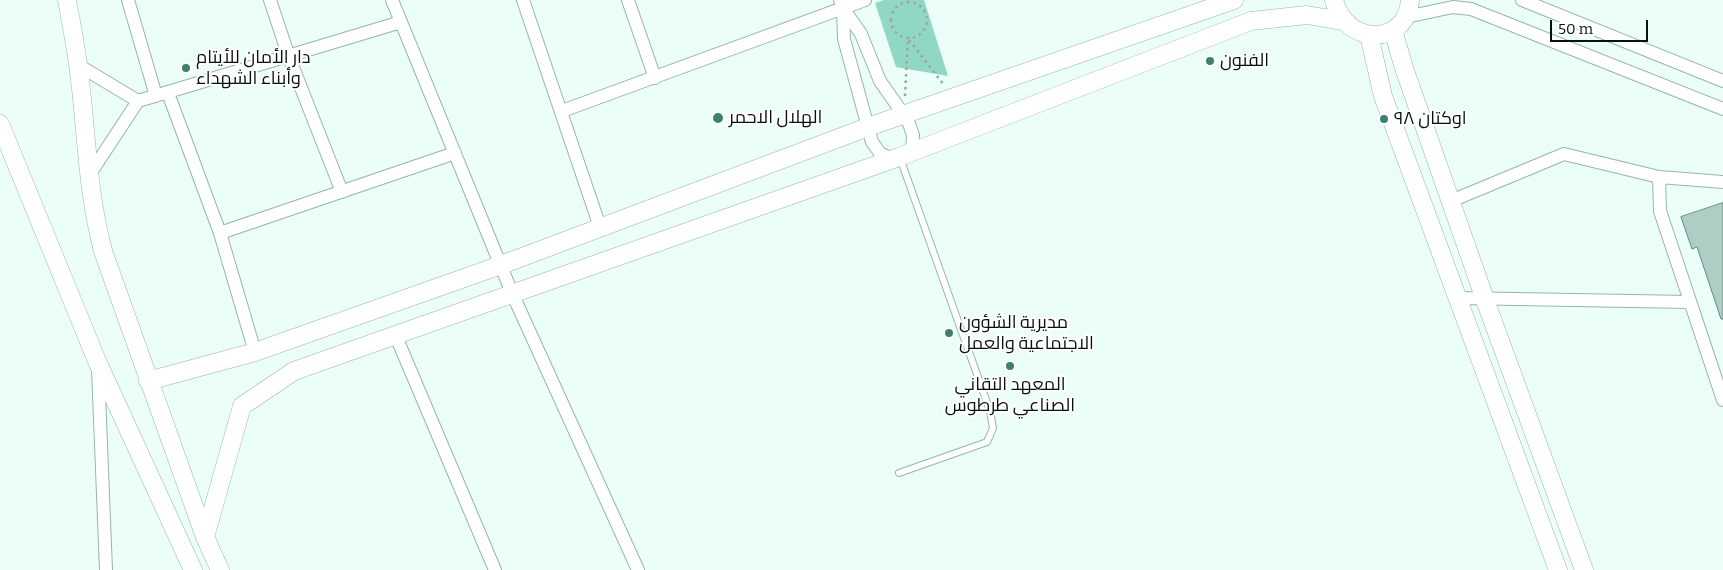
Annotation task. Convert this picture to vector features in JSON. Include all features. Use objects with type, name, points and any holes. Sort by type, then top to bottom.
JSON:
[{"type":"street","points":[[67,0],[78,65],[93,214],[103,251],[148,381],[205,537],[220,570]]},
{"type":"street","points":[[128,0],[162,94],[220,233],[255,352]]},
{"type":"street","points":[[270,0],[289,57],[342,192]]},
{"type":"street","points":[[392,0],[512,294],[638,570]]},
{"type":"street","points":[[523,0],[600,227]]},
{"type":"street","points":[[628,0],[655,78]]},
{"type":"street","points":[[562,111],[655,78],[841,4],[865,0]]},
{"type":"street","points":[[148,381],[255,352],[501,265],[868,127],[1234,0]]},
{"type":"street","points":[[1334,0],[1342,21]]},
{"type":"street","points":[[1522,0],[1723,81]]},
{"type":"street","points":[[841,4],[861,34],[880,81],[904,115],[913,135],[901,156]]},
{"type":"street","points":[[841,4],[844,39],[868,127],[876,148],[901,156]]},
{"type":"street","points":[[205,537],[242,406],[294,371],[901,156],[1251,21],[1307,15],[1342,21],[1354,30],[1369,35],[1382,34],[1393,30],[1408,8],[1453,7],[1471,10],[1723,109]]},
{"type":"street","points":[[88,177],[138,101],[401,22]]},
{"type":"street","points":[[1393,30],[1485,298],[1584,570]]},
{"type":"street","points":[[1369,35],[1382,96],[1558,570]]},
{"type":"street","points":[[78,65],[138,101]]},
{"type":"street","points":[[0,124],[97,361],[193,570]]},
{"type":"street","points":[[220,233],[454,153]]},
{"type":"street","points":[[1451,201],[1564,154],[1658,177],[1723,182]]},
{"type":"street","points":[[1658,177],[1660,211],[1723,400]]},
{"type":"street","points":[[1458,298],[1690,302]]},
{"type":"street","points":[[395,334],[495,570]]},
{"type":"street","points":[[97,361],[106,570]]},
{"type":"lane","points":[[899,473],[986,442],[993,428],[990,410],[901,156]]},
{"type":"path","points":[[901,2],[919,4],[927,14],[927,26],[924,31],[914,38],[897,34],[891,23],[893,12],[901,2]]},
{"type":"path","points":[[908,38],[953,98]]},
{"type":"path","points":[[904,115],[908,38]]},
{"type":"green space","points":[[884,0],[924,0],[948,76],[896,67],[875,3]]},
{"type":"building","points":[[1723,203],[1723,319],[1721,319],[1697,247],[1692,249],[1681,217]]},
{"type":"place","name":"الفنون","points":[[1210,61]]},
{"type":"place","name":"دار الأمان للأيتام وأبناء الشهداء","points":[[186,68]]},
{"type":"place","name":"الهلال الاحمر","points":[[718,118]]},
{"type":"place","name":"اوكتان ٩٨","points":[[1384,119]]},
{"type":"place","name":"مديرية الشؤون الاجتماعية والعمل","points":[[949,333]]},
{"type":"place","name":"المعهد التقاني الصناعي طرطوس","points":[[1010,366]]}]
